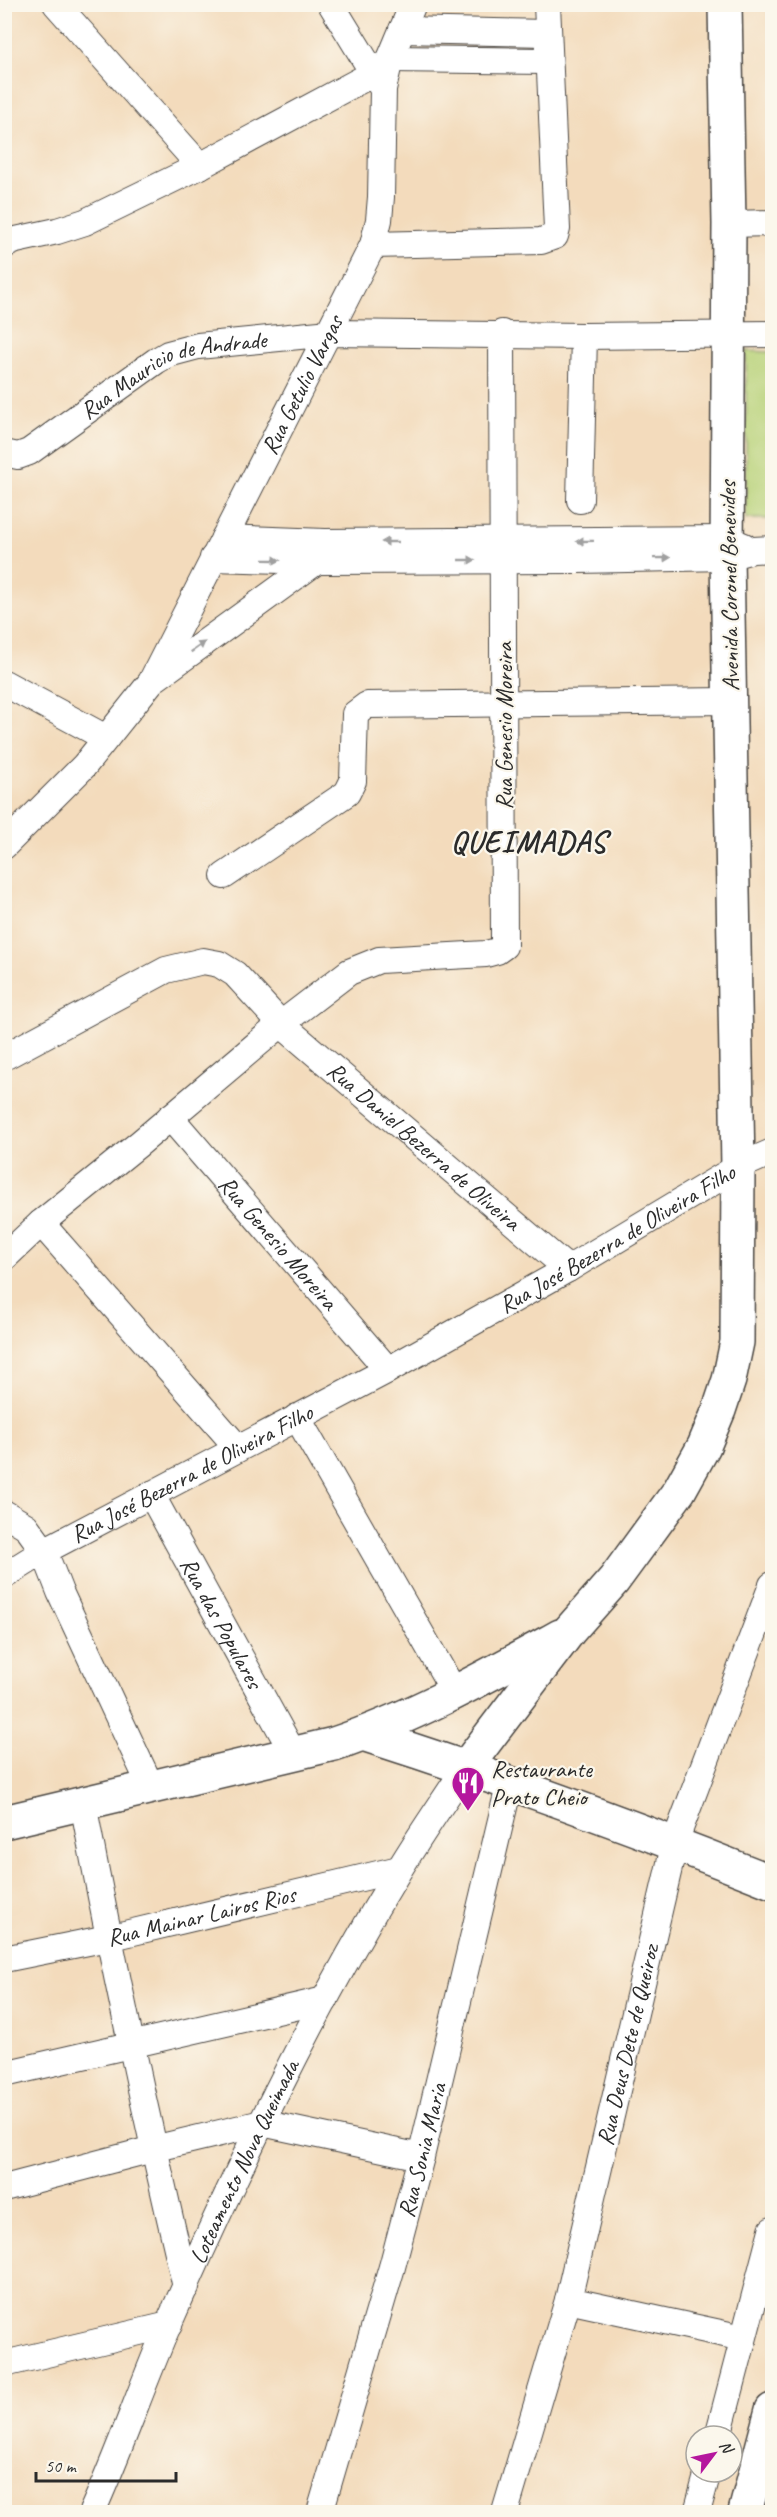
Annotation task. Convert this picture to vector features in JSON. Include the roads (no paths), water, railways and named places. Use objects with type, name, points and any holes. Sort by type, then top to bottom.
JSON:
[{"type":"main road","name":"Avenida Coronel Benevides","points":[[725,4],[729,224],[728,334],[745,549],[731,701],[738,1167]]},
{"type":"main road","name":"Rua José Bezerra de Oliveira Filho","points":[[466,1767],[570,1630],[614,1580],[679,1491],[704,1446],[729,1380],[737,1342],[738,1167]]},
{"type":"main road","name":"Rua José Bezerra de Oliveira Filho","points":[[4,1822],[334,1744],[363,1734],[455,1693],[570,1630]]},
{"type":"main road","points":[[363,1734],[510,1782],[675,1842],[772,1882]]},
{"type":"main road","points":[[745,2512],[772,2410]]},
{"type":"street","points":[[56,4],[200,166]]},
{"type":"street","points":[[331,4],[382,74]]},
{"type":"street","name":"Rua Getulio Vargas","points":[[4,846],[84,766],[151,682],[373,245],[381,197],[382,74],[413,4]]},
{"type":"street","points":[[373,245],[541,241],[555,236],[557,229],[546,4]]},
{"type":"street","points":[[402,30],[547,33]]},
{"type":"street","points":[[4,245],[84,222],[382,74],[548,61]]},
{"type":"street","points":[[729,224],[772,223]]},
{"type":"street","name":"Rua Mauricio de Andrade","points":[[17,453],[168,354],[198,346],[330,333],[502,333],[584,336],[772,334]]},
{"type":"street","name":"Rua Genesio Moreira","points":[[4,1258],[41,1223],[281,1024],[348,972],[379,960],[486,954],[504,946],[502,333]]},
{"type":"street","points":[[580,500],[584,336]]},
{"type":"street","points":[[218,548],[325,542],[502,551]]},
{"type":"street","points":[[218,548],[317,561],[502,551],[745,549]]},
{"type":"street","points":[[151,682],[317,561]]},
{"type":"street","points":[[4,683],[106,738]]},
{"type":"street","points":[[224,876],[347,793],[353,781],[355,714],[367,705],[731,701]]},
{"type":"street","points":[[4,1057],[166,970],[203,961],[219,964],[235,974],[281,1024]]},
{"type":"street","name":"Rua Daniel Bezerra de Oliveira","points":[[281,1024],[568,1269]]},
{"type":"street","name":"Rua Genesio Moreira","points":[[170,1118],[388,1370]]},
{"type":"street","points":[[738,1167],[772,1152]]},
{"type":"street","name":"Rua José Bezerra de Oliveira Filho","points":[[4,1576],[44,1551],[388,1370],[568,1269],[738,1167]]},
{"type":"street","points":[[41,1223],[238,1449]]},
{"type":"street","points":[[297,1418],[455,1693]]},
{"type":"street","name":"Rua das Populares","points":[[151,1494],[293,1753]]},
{"type":"street","points":[[4,1513],[26,1526],[44,1551],[60,1592],[151,1787]]},
{"type":"street","name":"Rua Deus Dete de Queiroz","points":[[505,2512],[568,2300],[631,2022],[675,1842],[772,1585]]},
{"type":"street","name":"Loteamento Nova Queimada","points":[[92,2512],[121,2448],[168,2325],[262,2123],[325,2000],[399,1869],[466,1767]]},
{"type":"street","name":"Rua Sonia Maria","points":[[320,2512],[392,2266],[421,2157],[510,1782]]},
{"type":"street","points":[[83,1803],[108,1938],[153,2148],[186,2287]]},
{"type":"street","name":"Rua Mainar Lairos Rios","points":[[4,1959],[108,1938],[399,1869]]},
{"type":"street","points":[[4,2074],[325,2000]]},
{"type":"street","points":[[4,2188],[153,2148],[262,2123],[421,2157]]},
{"type":"street","points":[[721,2424],[772,2230]]},
{"type":"street","points":[[568,2300],[743,2338]]},
{"type":"street","points":[[4,2364],[168,2325]]},
{"type":"street","points":[[698,2512],[705,2484]]},
{"type":"place","name":"Restaurante Prato Cheio","points":[[468,1812]]},
{"type":"district","name":"QUEIMADAS","points":[[529,842]]}]
